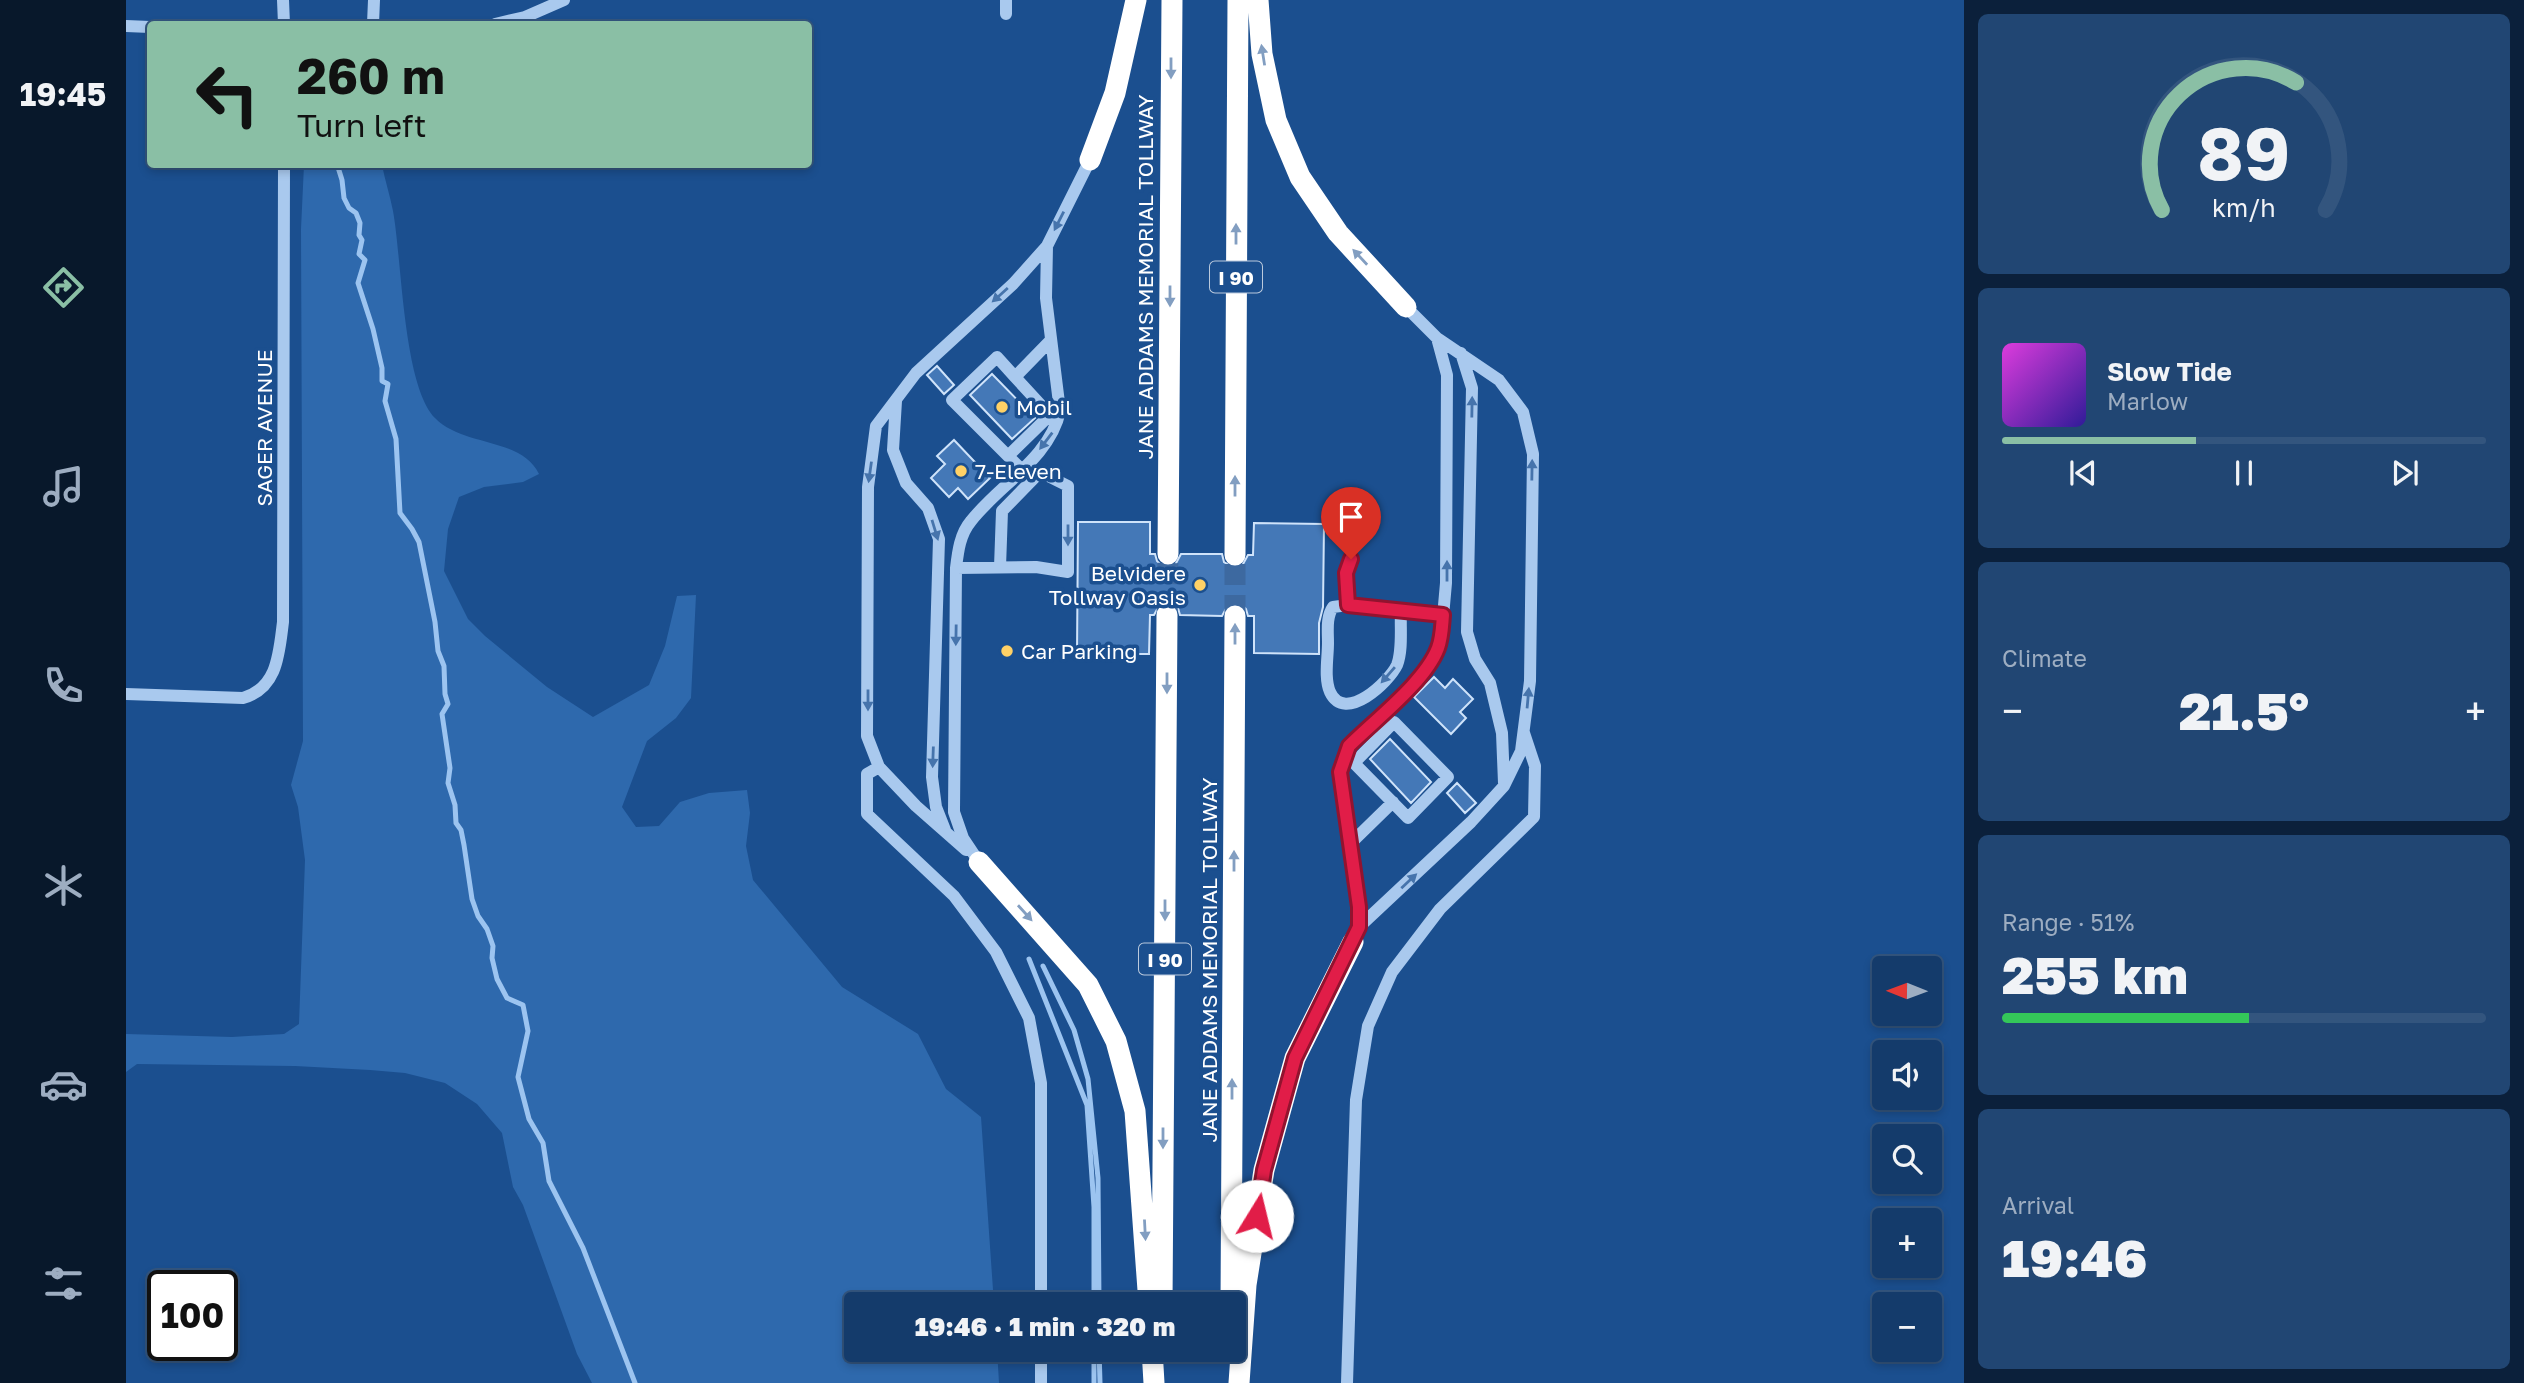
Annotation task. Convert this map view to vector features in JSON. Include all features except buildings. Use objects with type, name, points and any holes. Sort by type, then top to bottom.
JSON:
[{"type":"highway","points":[[1090,160],[1115,93],[1136,0]]},
{"type":"highway","name":"JANE ADDAMS MEMORIAL TOLLWAY","points":[[1168,554],[1172,0]]},
{"type":"highway","name":"I 90","points":[[1235,555],[1238,0]]},
{"type":"highway","points":[[1258,0],[1262,54],[1276,120],[1300,177],[1338,233],[1406,307]]},
{"type":"highway","name":"JANE ADDAMS MEMORIAL TOLLWAY","points":[[1162,1292],[1167,615]]},
{"type":"highway","name":"JANE ADDAMS MEMORIAL TOLLWAY","points":[[1231,1292],[1235,616]]},
{"type":"highway","points":[[979,862],[1088,985],[1116,1041],[1135,1111],[1148,1292]]},
{"type":"highway","points":[[1239,1383],[1246,1285],[1264,1170],[1295,1058],[1356,935]]},
{"type":"highway","points":[[1153,1362],[1154,1383]]},
{"type":"highway","points":[[1162,1362],[1162,1383]]},
{"type":"highway","points":[[1231,1362],[1231,1383]]},
{"type":"street","points":[[283,0],[284,21]]},
{"type":"street","points":[[373,0],[373,21]]},
{"type":"street","points":[[508,21],[525,17],[564,0]]},
{"type":"street","points":[[1006,0],[1006,14]]},
{"type":"street","points":[[126,26],[147,27]]},
{"type":"street","points":[[979,862],[916,806],[879,767],[867,736],[868,487],[876,426],[916,373],[1013,284],[1047,246],[1090,160]]},
{"type":"street","name":"SAGER AVENUE","points":[[126,694],[243,698],[256,695],[264,687],[278,662],[282,622],[284,168]]},
{"type":"street","points":[[979,862],[963,838],[954,812],[956,568],[959,546],[970,522],[1045,445],[1058,421],[1060,411],[1046,298],[1047,246]]},
{"type":"street","points":[[1356,935],[1504,786],[1521,751],[1530,681],[1533,454],[1523,412],[1499,380],[1437,338],[1406,307]]},
{"type":"street","points":[[1356,935],[1359,907],[1340,772],[1343,758],[1349,746],[1418,680],[1432,661],[1441,639],[1446,583],[1447,375],[1437,338]]},
{"type":"street","points":[[1015,377],[1051,340]]},
{"type":"street","points":[[1461,353],[1472,388],[1467,632],[1475,659],[1490,683],[1502,733],[1504,786]]},
{"type":"street","points":[[1009,457],[1050,415],[997,357],[952,400],[1009,457],[1021,469]]},
{"type":"street","points":[[896,400],[893,450],[906,483],[928,508],[939,539],[932,777],[936,807],[946,832]]},
{"type":"street","points":[[956,568],[1000,568],[1035,568],[1068,572],[1068,486],[1040,472],[1002,511],[1000,568]]},
{"type":"street","points":[[1348,605],[1346,573],[1351,559]]},
{"type":"street","points":[[1401,611],[1396,665],[1367,698],[1349,703],[1334,698],[1330,691],[1328,674],[1330,612],[1339,605],[1443,615]]},
{"type":"street","points":[[1384,712],[1394,722],[1448,777],[1408,818],[1354,763],[1394,722]]},
{"type":"street","points":[[1347,1383],[1356,1100],[1368,1026],[1392,972],[1440,909],[1534,817],[1535,766],[1524,733]]},
{"type":"street","points":[[879,767],[867,774],[867,814],[954,896],[996,952],[1029,1018],[1041,1083],[1041,1292]]},
{"type":"street","points":[[1351,843],[1393,802]]},
{"type":"street","points":[[1041,1362],[1041,1383]]},
{"type":"shaded area","points":[[304,168],[383,168],[393,211],[410,351],[424,402],[435,418],[447,427],[519,454],[531,462],[539,474],[523,482],[484,487],[459,497],[448,529],[444,571],[468,619],[547,687],[593,717],[649,685],[665,646],[677,596],[696,595],[691,698],[676,718],[647,741],[622,807],[636,827],[659,826],[680,802],[709,793],[747,790],[750,813],[746,846],[753,880],[842,987],[918,1034],[946,1089],[981,1117],[993,1292],[844,1292],[844,1362],[998,1362],[999,1383],[592,1383],[577,1354],[523,1205],[513,1187],[502,1133],[477,1104],[445,1083],[405,1073],[295,1066],[137,1064],[126,1072],[126,1034],[232,1037],[284,1034],[299,1024],[305,860],[298,807],[291,785],[303,741],[301,229]]},
{"type":"waterway","points":[[338,168],[344,198],[360,223],[359,235],[362,240],[359,254],[365,260],[358,283],[373,329],[382,368],[382,381],[388,384],[385,401],[396,439],[400,513],[419,542],[438,651],[444,666],[448,704],[442,714],[450,768],[448,783],[455,805],[456,823],[461,830],[472,899],[493,946],[492,958],[497,979],[507,998],[523,1005],[528,1031],[518,1077],[529,1119],[543,1143],[549,1181],[583,1248],[635,1383]]},
{"type":"waterway","points":[[1029,959],[1087,1105],[1094,1207],[1094,1292]]},
{"type":"waterway","points":[[1043,966],[1074,1030],[1088,1079],[1098,1178],[1099,1292]]},
{"type":"waterway","points":[[1094,1362],[1094,1383]]},
{"type":"waterway","points":[[1099,1362],[1100,1383]]},
{"type":"tunnel","points":[[1167,615],[1168,554]]},
{"type":"tunnel","points":[[1235,555],[1235,616]]},
{"type":"place","name":"Mobil","points":[[1002,407]]},
{"type":"place","name":"7-Eleven","points":[[961,471]]},
{"type":"place","name":"Belvidere Tollway Oasis","points":[[1200,585]]},
{"type":"place","name":"Car Parking","points":[[1007,651]]},
{"type":"route","points":[[1257,1216],[1264,1170],[1295,1058],[1359,927],[1359,907],[1340,772],[1343,758],[1349,746],[1418,680],[1432,661],[1441,639],[1443,615],[1348,605],[1346,573],[1351,559]]}]
